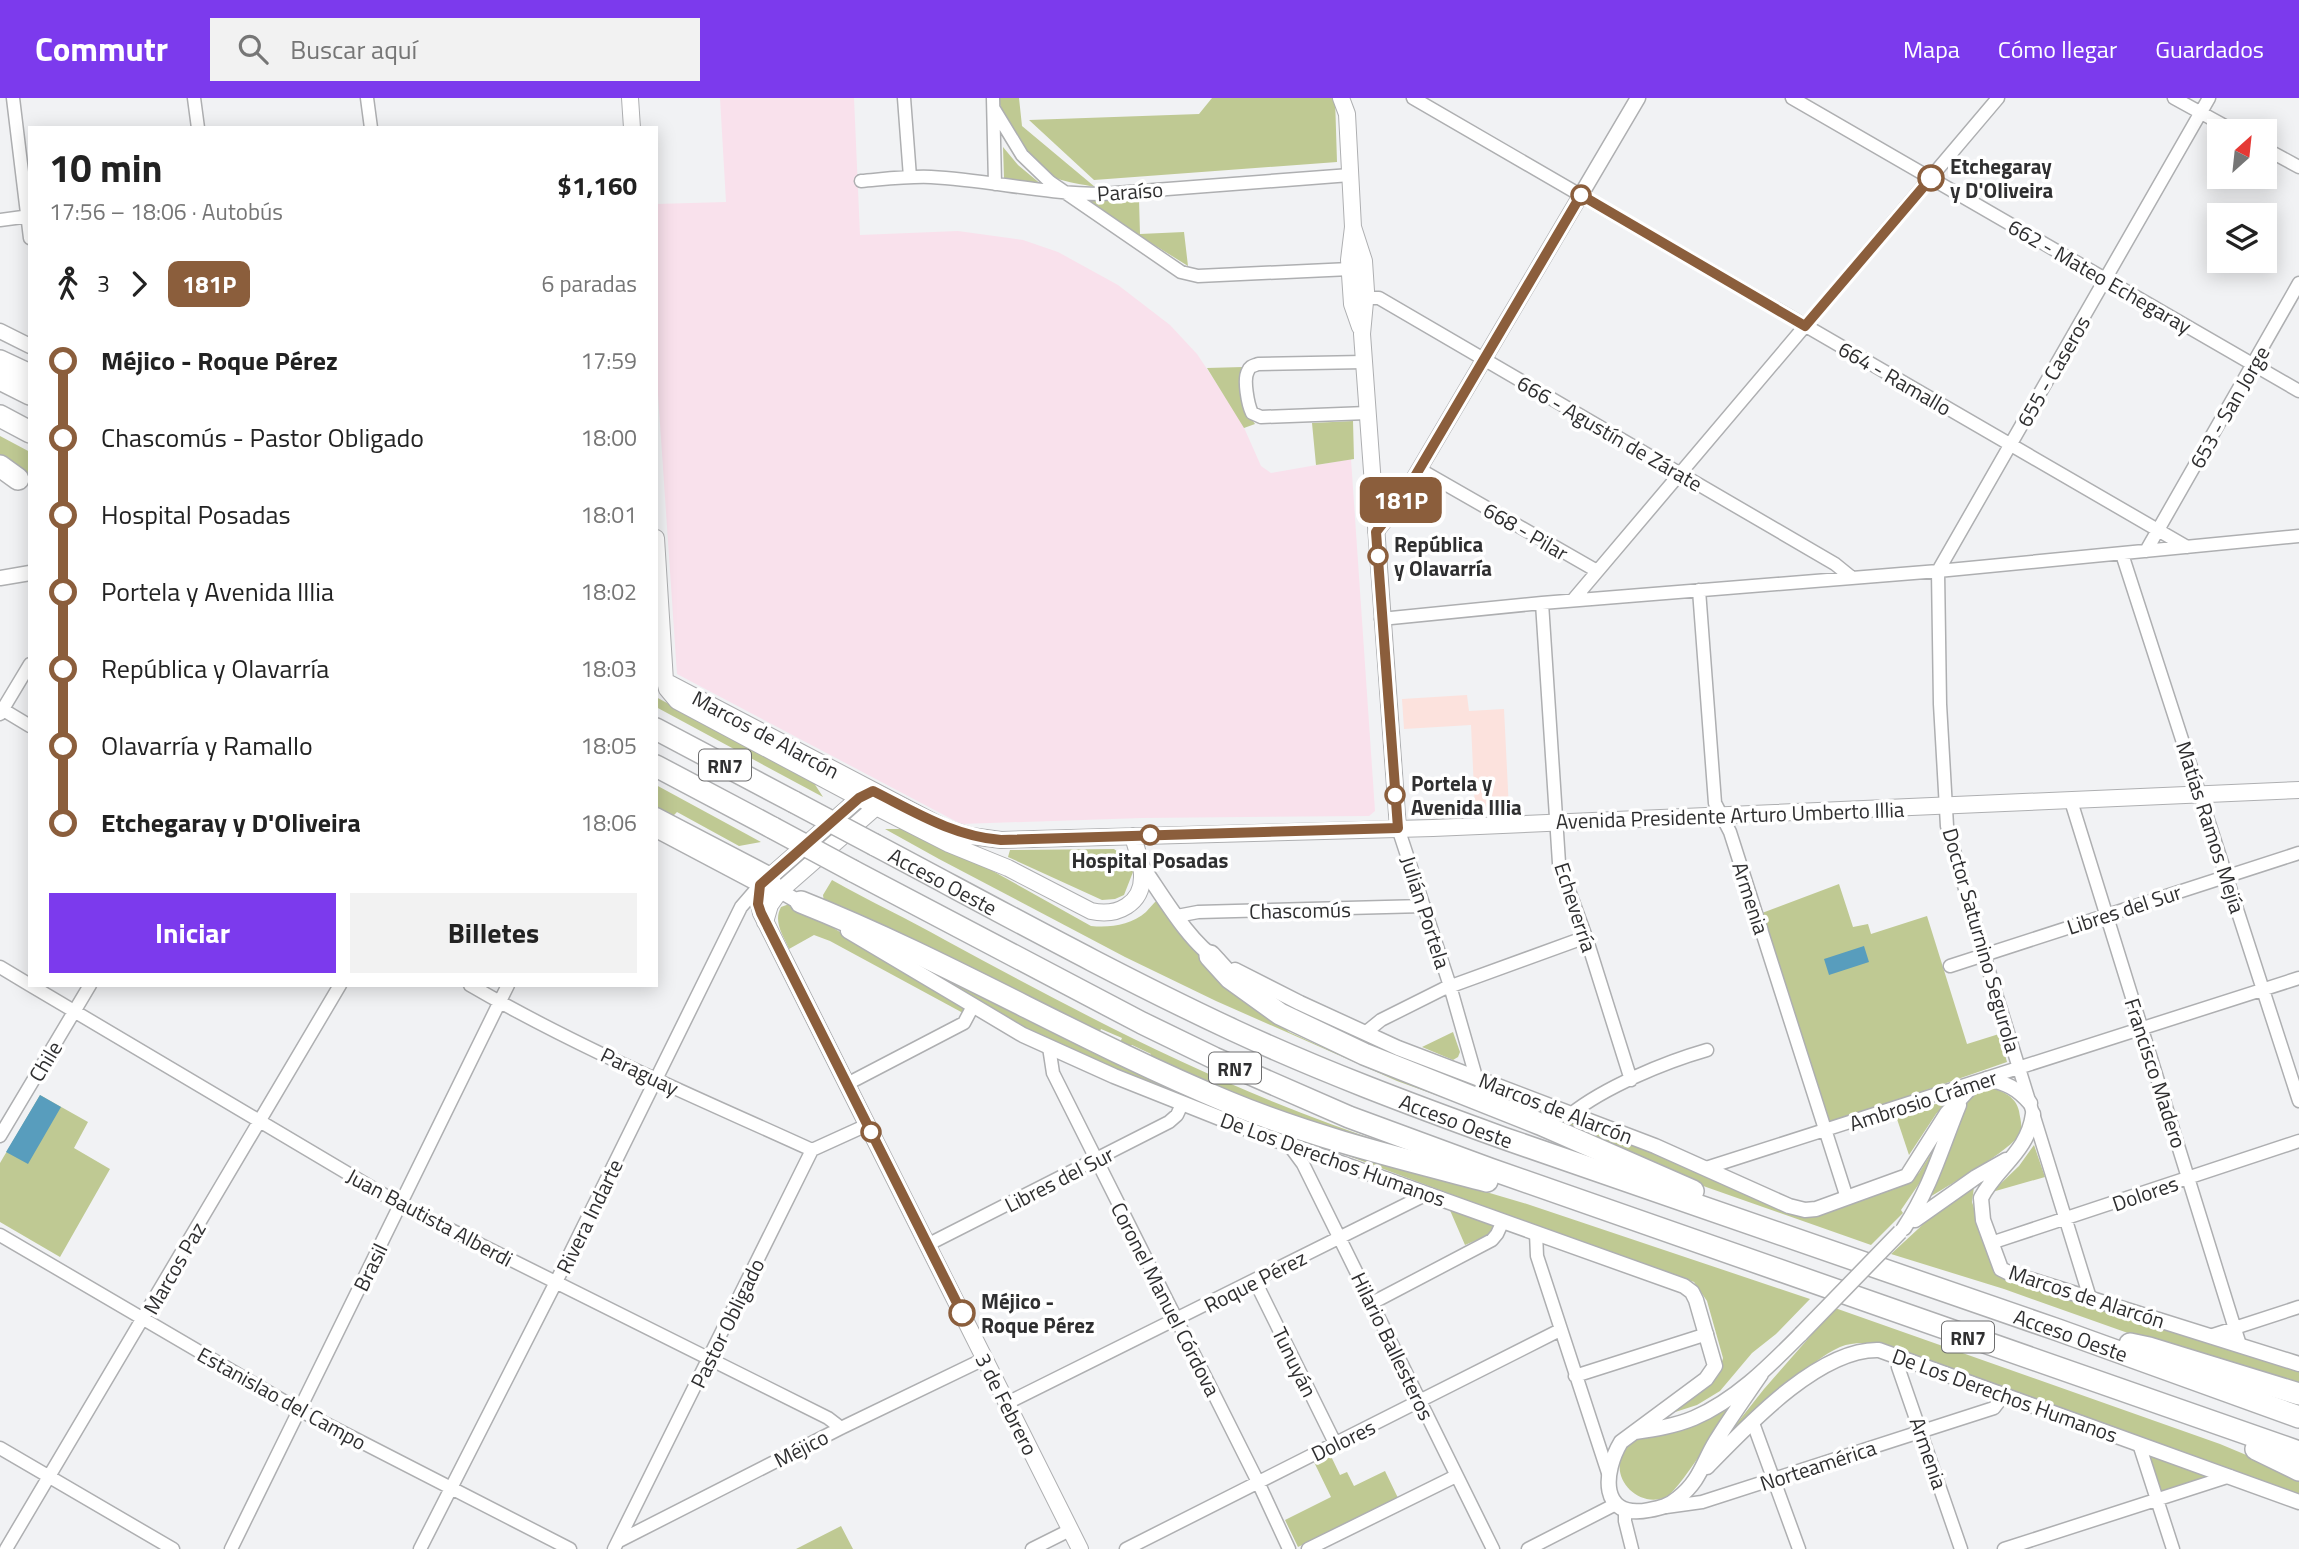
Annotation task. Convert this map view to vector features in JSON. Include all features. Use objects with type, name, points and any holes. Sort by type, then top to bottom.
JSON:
[{"type":"highway","points":[[0,361],[28,374]]},
{"type":"highway","points":[[0,379],[28,393]]},
{"type":"highway","points":[[0,416],[28,431]]},
{"type":"highway","name":"Acceso Oeste","points":[[658,730],[1151,991],[1318,1068],[1491,1134],[2057,1330],[2299,1417]]},
{"type":"highway","name":"Acceso Oeste","points":[[658,767],[1142,1023],[1264,1081],[1455,1157],[2299,1452]]},
{"type":"highway","points":[[801,902],[860,925],[1097,1042],[1227,1102],[1363,1148],[1638,1220]]},
{"type":"highway","points":[[1210,956],[1230,978],[1259,1000],[1280,1014],[1340,1043],[1539,1124],[1844,1257]]},
{"type":"highway","points":[[2057,1330],[2150,1348],[2299,1394]]},
{"type":"highway","points":[[2172,1408],[2299,1470]]},
{"type":"main road","points":[[630,98],[632,126]]},
{"type":"main road","points":[[1341,98],[1347,114]]},
{"type":"main road","points":[[1351,98],[1347,114],[1353,227],[1349,260],[1352,304],[1362,334]]},
{"type":"main road","points":[[1353,227],[1364,261],[1366,298],[1362,334]]},
{"type":"main road","name":"Julián Portela","points":[[1362,334],[1398,828]]},
{"type":"main road","points":[[658,594],[661,679]]},
{"type":"main road","name":"Marcos de Alarcón","points":[[661,679],[677,702],[872,798],[952,831],[992,839]]},
{"type":"main road","name":"Marcos de Alarcón","points":[[661,679],[949,844],[1008,868],[1094,912],[1115,912],[1131,904],[1141,886],[1141,865],[1133,836]]},
{"type":"main road","name":"Avenida Presidente Arturo Umberto Illia","points":[[992,839],[1398,828],[2299,790]]},
{"type":"main road","points":[[764,880],[872,798]]},
{"type":"main road","points":[[765,922],[770,905],[780,891],[872,798]]},
{"type":"main road","name":"3 de Febrero","points":[[764,880],[758,904],[765,922],[1080,1549]]},
{"type":"street","points":[[0,220],[28,216],[13,98]]},
{"type":"street","points":[[194,98],[198,126]]},
{"type":"street","points":[[368,98],[371,126]]},
{"type":"street","points":[[904,98],[910,177]]},
{"type":"street","name":"664 - Ramallo","points":[[1413,98],[2188,547]]},
{"type":"street","points":[[1376,532],[1401,500],[1638,98]]},
{"type":"street","name":"662 - Mateo Echegaray","points":[[1792,98],[2299,391]]},
{"type":"street","points":[[1573,600],[1998,98]]},
{"type":"street","points":[[2174,98],[2212,119]]},
{"type":"street","name":"655 - Caseros","points":[[1938,571],[2209,98]]},
{"type":"street","points":[[993,103],[995,184]]},
{"type":"street","points":[[993,103],[1022,155],[1050,182],[1181,272],[1198,276],[1350,269]]},
{"type":"street","points":[[2277,155],[2299,167]]},
{"type":"street","name":"Paraíso","points":[[861,181],[910,177],[995,184],[1065,194],[1102,194],[1350,175]]},
{"type":"street","name":"653 - San Jorge","points":[[2158,531],[2299,283]]},
{"type":"street","name":"666 - Agustín de Zárate","points":[[1366,298],[1379,298],[1835,564],[1851,577]]},
{"type":"street","points":[[0,331],[28,345]]},
{"type":"street","points":[[1364,362],[1258,364],[1250,367],[1246,373],[1247,398],[1252,413],[1261,417],[1367,413]]},
{"type":"street","name":"668 - Pilar","points":[[1419,469],[1597,571]]},
{"type":"street","points":[[2146,551],[2158,531]]},
{"type":"street","points":[[1381,619],[1573,600],[1938,571],[2299,536]]},
{"type":"street","name":"Matías Ramos Mejía","points":[[2122,554],[2299,1101]]},
{"type":"street","name":"Doctor Saturnino Segurola","points":[[1938,571],[1939,692],[1947,826],[2090,1298]]},
{"type":"street","points":[[0,578],[28,573]]},
{"type":"street","name":"Armenia","points":[[1699,590],[1715,803],[1730,832],[1847,1198]]},
{"type":"street","name":"Echeverría","points":[[1542,603],[1559,863],[1586,937],[1631,1080]]},
{"type":"street","points":[[28,667],[1,711],[28,725]]},
{"type":"street","name":"Francisco Madero","points":[[2071,801],[2240,1345]]},
{"type":"street","name":"De Los Derechos Humanos","points":[[658,816],[973,1006],[1049,1047],[1182,1104],[1289,1145],[1684,1286],[1692,1292],[1696,1300],[1715,1360],[1712,1372],[1630,1433],[1615,1452],[1608,1473]]},
{"type":"street","name":"Julián Portela","points":[[1398,828],[1450,986],[1476,1077]]},
{"type":"street","name":"De Los Derechos Humanos","points":[[658,831],[764,880]]},
{"type":"street","name":"Libres del Sur","points":[[1950,966],[2299,853]]},
{"type":"street","name":"Marcos de Alarcón","points":[[1141,865],[1177,916],[1210,956],[1248,978],[1365,1033],[1656,1146],[1794,1208],[1816,1209],[1907,1176],[1947,1113],[1981,1082]]},
{"type":"street","name":"Rivera Indarte","points":[[420,1549],[556,1282],[741,907],[764,880]]},
{"type":"street","name":"Chascomús","points":[[1177,916],[1198,912],[1423,906]]},
{"type":"street","points":[[1365,1033],[1381,1020],[1450,986],[1586,937]]},
{"type":"street","name":"Juan Bautista Alberdi","points":[[0,967],[28,984]]},
{"type":"street","name":"Ambrosio Crámer","points":[[1706,1168],[2299,978]]},
{"type":"street","name":"Juan Bautista Alberdi","points":[[33,987],[401,1205],[828,1418],[841,1428]]},
{"type":"street","name":"Chile","points":[[0,1136],[89,987]]},
{"type":"street","name":"Marcos Paz","points":[[6,1549],[339,987]]},
{"type":"street","name":"Paraguay","points":[[473,987],[656,1079],[812,1150]]},
{"type":"street","name":"Brasil","points":[[231,1549],[507,987]]},
{"type":"street","points":[[847,1084],[964,1023],[973,1006]]},
{"type":"street","name":"Coronel Manuel Córdova","points":[[1049,1047],[1054,1073],[1289,1549]]},
{"type":"street","points":[[1571,1114],[1587,1102],[1631,1080],[1676,1059],[1707,1049]]},
{"type":"street","points":[[1981,1082],[2011,1085],[2019,1090],[2032,1108]]},
{"type":"street","points":[[1902,1230],[1920,1203],[1936,1171],[1962,1099]]},
{"type":"street","name":"Libres del Sur","points":[[927,1245],[1170,1122],[1182,1104]]},
{"type":"street","name":"Marcos de Alarcón","points":[[2032,1108],[2029,1133],[1981,1198],[1983,1220],[2001,1269],[2299,1364]]},
{"type":"street","points":[[812,1150],[867,1125]]},
{"type":"street","name":"Dolores","points":[[1991,1243],[2299,1141]]},
{"type":"street","name":"Hilario Ballesteros","points":[[1289,1145],[1303,1164],[1493,1549]]},
{"type":"street","name":"Pastor Obligado","points":[[616,1545],[812,1150]]},
{"type":"street","points":[[1630,1433],[1663,1427],[1698,1416],[1727,1399],[1761,1374],[1902,1230],[1933,1205],[2016,1154]]},
{"type":"street","name":"Roque Pérez","points":[[1007,1404],[1427,1194]]},
{"type":"street","points":[[1372,1303],[1492,1240],[1503,1221]]},
{"type":"street","points":[[1536,1233],[1538,1256],[1560,1330],[1632,1549]]},
{"type":"street","name":"Estanislao del Campo","points":[[0,1235],[299,1410],[570,1549]]},
{"type":"street","name":"Tunuyán","points":[[1255,1282],[1335,1443]]},
{"type":"street","points":[[2210,1336],[2299,1307]]},
{"type":"street","name":"Dolores","points":[[1126,1549],[1560,1330]]},
{"type":"street","points":[[1575,1376],[1707,1334]]},
{"type":"street","name":"De Los Derechos Humanos","points":[[1666,1507],[1792,1388],[1827,1364],[1869,1350],[1899,1356],[2299,1502]]},
{"type":"street","name":"Armenia","points":[[1899,1356],[1898,1367],[1961,1549]]},
{"type":"street","name":"Méjico","points":[[616,1545],[841,1428],[985,1359]]},
{"type":"street","points":[[1701,1473],[1716,1441],[1761,1374]]},
{"type":"street","name":"Norteamérica","points":[[1528,1549],[1620,1507],[1638,1512],[1702,1502],[1994,1408],[2004,1395]]},
{"type":"street","points":[[1753,1423],[1799,1549]]},
{"type":"street","points":[[2138,1444],[2173,1549]]},
{"type":"street","points":[[0,1448],[173,1549]]},
{"type":"street","points":[[1308,1549],[1456,1476]]},
{"type":"street","points":[[2004,1549],[2230,1476]]},
{"type":"street","points":[[1032,1549],[1070,1530]]},
{"type":"shaded area","name":"Hospital Posadas","points":[[720,98],[854,98],[860,235],[958,231],[1023,240],[1058,252],[1118,285],[1170,325],[1197,354],[1215,381],[1242,423],[1261,466],[1271,473],[1351,459],[1375,811],[1369,816],[1142,818],[961,824],[677,674],[658,394],[658,204],[726,202]]},
{"type":"shaded area","points":[[1467,695],[1469,711],[1504,709],[1509,810],[1475,811],[1471,725],[1404,729],[1402,699]]},
{"type":"green space","points":[[998,98],[1019,98],[1022,126],[1095,187],[1056,178],[1036,164],[1012,133]]},
{"type":"green space","points":[[1212,98],[1335,98],[1337,162],[1094,180],[1029,120],[1199,114]]},
{"type":"green space","points":[[1003,147],[1018,165],[1042,185],[1004,178]]},
{"type":"green space","points":[[1139,200],[1140,234],[1184,232],[1188,266],[1095,208],[1091,202]]},
{"type":"green space","points":[[1243,367],[1240,389],[1244,404],[1255,424],[1244,428],[1207,368]]},
{"type":"green space","points":[[1353,421],[1354,459],[1316,465],[1312,423]]},
{"type":"green space","points":[[0,436],[28,451],[28,476],[0,458]]},
{"type":"green space","points":[[658,698],[814,783],[823,797],[658,708]]},
{"type":"green space","points":[[658,786],[761,842],[739,846],[677,812],[672,817],[658,810]]},
{"type":"green space","points":[[885,829],[907,829],[991,870],[1091,926],[1127,923],[1146,912],[1158,900],[1183,937],[1289,1032],[1327,1049],[1339,1049],[1339,1055],[1363,1065],[1533,1130],[1397,1081],[1216,1001],[1125,957]]},
{"type":"green space","points":[[1114,849],[1127,859],[1133,872],[1124,895],[1102,900],[1008,857],[1010,850]]},
{"type":"green space","points":[[832,880],[1109,1027],[1278,1104],[1395,1146],[1392,1154],[1297,1124],[1149,1058],[1151,1054],[1132,1045],[1125,1050],[1118,1047],[1122,1038],[1101,1029],[1099,1033],[824,902],[823,895]]},
{"type":"green space","points":[[1839,884],[1853,927],[1868,924],[1871,934],[1927,916],[1967,1044],[1999,1034],[2007,1062],[1828,1124],[1762,913]]},
{"type":"green space","points":[[792,903],[966,1008],[963,1013],[830,941],[814,935],[789,949],[778,918],[781,907]]},
{"type":"green space","points":[[855,927],[1287,1133],[1194,1102],[1022,1028]]},
{"type":"green space","points":[[1453,1032],[1460,1052],[1453,1060],[1422,1047]]},
{"type":"green space","points":[[1393,1052],[1646,1149],[1771,1205],[1810,1218],[1909,1181],[1919,1173],[1937,1144],[1925,1175],[1901,1210],[1903,1213],[1871,1245],[1635,1162],[1468,1090]]},
{"type":"green space","points":[[1992,1088],[2005,1093],[2015,1102],[2021,1122],[2020,1133],[2005,1149],[1927,1199],[1967,1097]]},
{"type":"green space","points":[[40,1095],[88,1122],[74,1148],[110,1169],[60,1257],[0,1222],[0,1163]]},
{"type":"green space","points":[[1949,1100],[1936,1114],[1909,1155],[1896,1116]]},
{"type":"green space","points":[[1287,1133],[1527,1204],[1810,1299],[1776,1334],[1752,1353],[1720,1391],[1697,1405],[1669,1414],[1718,1376],[1723,1358],[1707,1301],[1694,1282],[1592,1247]]},
{"type":"green space","points":[[2034,1145],[2045,1177],[1992,1192],[2019,1166]]},
{"type":"green space","points":[[1974,1187],[1972,1202],[1995,1271],[2299,1369],[2299,1385],[2225,1360],[2142,1338],[2004,1289],[1891,1254],[1944,1205]]},
{"type":"green space","points":[[1449,1208],[1494,1224],[1491,1234],[1465,1245]]},
{"type":"green space","points":[[1835,1308],[2220,1444],[2299,1477],[2299,1498],[1888,1346],[1870,1343],[1846,1345],[1822,1357],[1719,1446],[1764,1389]]},
{"type":"green space","points":[[1741,1392],[1682,1481],[1666,1497],[1647,1499],[1631,1491],[1625,1484],[1620,1467],[1627,1444]]},
{"type":"green space","points":[[1329,1452],[1340,1475],[1347,1472],[1354,1486],[1385,1471],[1398,1498],[1298,1547],[1285,1520],[1331,1497],[1313,1460]]},
{"type":"green space","points":[[2148,1453],[2214,1476],[2161,1493]]},
{"type":"green space","points":[[841,1526],[853,1549],[796,1549]]},
{"type":"water","points":[[1864,946],[1869,962],[1829,975],[1824,959]]},
{"type":"water","points":[[40,1095],[61,1107],[28,1164],[6,1152]]},
{"type":"bus line","name":"181P","points":[[962,1313],[761,913],[758,894],[760,885],[769,874],[859,798],[873,791],[952,831],[1001,840],[1398,828],[1376,532],[1401,500],[1581,195],[1805,326],[1931,178]]},
{"type":"place","name":"Etchegaray y D'Oliveira","points":[[1931,178]]},
{"type":"place","name":"República y Olavarría","points":[[1378,556]]},
{"type":"place","name":"Portela y Avenida Illia","points":[[1395,795]]},
{"type":"place","name":"Hospital Posadas","points":[[1150,835]]},
{"type":"place","name":"Méjico - Roque Pérez","points":[[962,1313]]}]
